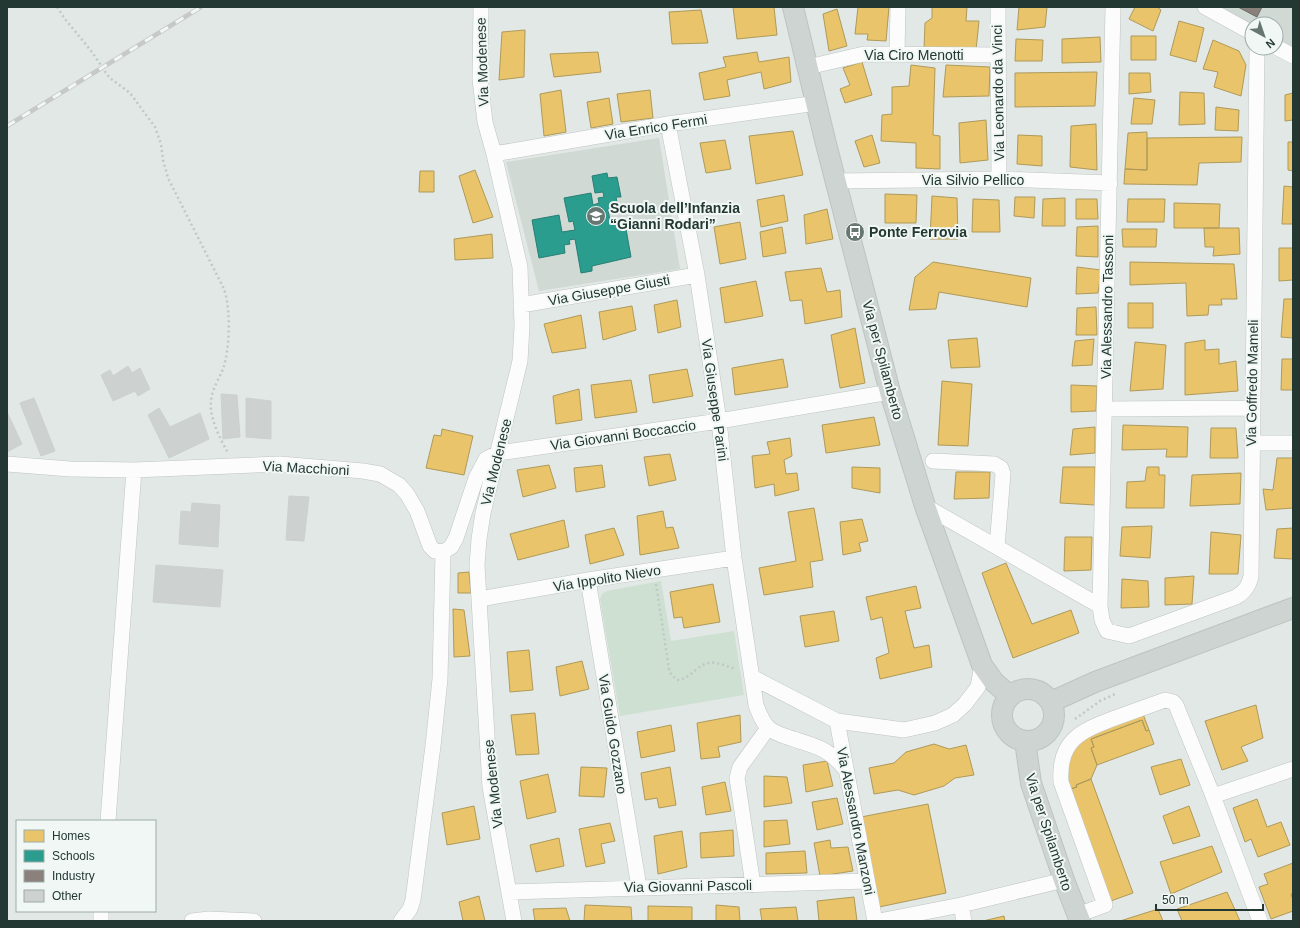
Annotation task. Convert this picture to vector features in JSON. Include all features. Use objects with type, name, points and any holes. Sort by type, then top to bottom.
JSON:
[{"type":"main road","name":"Via per Spilamberto","points":[[793,7],[890,392],[925,506],[982,665],[994,682],[1010,696]]},
{"type":"main road","points":[[1051,702],[1095,682],[1293,608]]},
{"type":"main road","points":[[1032,689],[1040,691],[1051,702],[1054,711],[1054,720],[1050,729],[1044,736],[1035,740],[1025,741],[1014,736],[1005,727],[1002,719],[1002,710],[1010,696],[1017,691],[1032,689]]},
{"type":"main road","name":"Via per Spilamberto","points":[[1025,741],[1031,783],[1078,918]]},
{"type":"street","name":"Via Modenese","points":[[481,7],[480,79],[485,122],[494,154],[520,267],[522,342],[520,361],[483,513],[477,565],[490,787],[514,921]]},
{"type":"street","points":[[897,54],[898,7]]},
{"type":"street","name":"Via Leonardo da Vinci","points":[[998,7],[999,179]]},
{"type":"street","name":"Via Alessandro Tassoni","points":[[1113,7],[1100,606],[1102,620],[1108,631],[1128,636]]},
{"type":"street","points":[[1205,7],[1244,29]]},
{"type":"street","points":[[1284,51],[1293,56]]},
{"type":"street","name":"Via Ciro Menotti","points":[[808,67],[864,54],[998,55]]},
{"type":"street","name":"Via Goffredo Mameli","points":[[1128,636],[1236,597],[1247,588],[1251,576],[1257,56]]},
{"type":"street","name":"Via Enrico Fermi","points":[[494,154],[668,124],[817,103]]},
{"type":"street","name":"Via Giuseppe Parini","points":[[668,124],[698,275],[719,421],[734,558],[756,705],[760,716],[768,728]]},
{"type":"street","name":"Via Silvio Pellico","points":[[836,181],[999,179],[1110,183]]},
{"type":"street","name":"Via Giuseppe Giusti","points":[[521,305],[698,275]]},
{"type":"street","name":"Via Giovanni Boccaccio","points":[[498,453],[719,421],[890,392]]},
{"type":"street","points":[[1105,409],[1252,408]]},
{"type":"street","points":[[1252,443],[1293,443]]},
{"type":"street","points":[[401,921],[410,910],[413,900],[436,716],[440,672],[443,552],[451,547],[456,538],[476,478],[486,459],[498,453]]},
{"type":"street","points":[[933,461],[994,464],[1001,468],[1003,474],[997,547]]},
{"type":"street","name":"Via Macchioni","points":[[7,464],[70,469],[134,470],[280,464],[348,469],[380,474],[398,485],[407,494],[417,511],[430,546],[434,551],[443,552]]},
{"type":"street","points":[[108,820],[134,470]]},
{"type":"street","points":[[925,506],[1100,606]]},
{"type":"street","name":"Via Ippolito Nievo","points":[[480,599],[588,580],[734,558]]},
{"type":"street","name":"Via Guido Gozzano","points":[[588,580],[638,887]]},
{"type":"street","points":[[752,677],[837,721],[904,730],[935,723],[952,715],[965,704],[978,687],[982,665]]},
{"type":"street","points":[[1078,918],[1105,905],[1061,782],[1062,761],[1072,741],[1088,728],[1164,700],[1173,702],[1176,705],[1213,796],[1260,921]]},
{"type":"street","name":"Via Alessandro Manzoni","points":[[837,721],[875,921]]},
{"type":"street","points":[[753,885],[736,778],[740,767],[768,728],[784,736],[827,751],[837,759],[846,770]]},
{"type":"street","points":[[1213,796],[1293,769]]},
{"type":"street","points":[[879,921],[961,905],[1064,880]]},
{"type":"street","name":"Via Giovanni Pascoli","points":[[509,892],[867,881]]},
{"type":"street","points":[[961,905],[964,921]]},
{"type":"street","points":[[192,921],[216,919],[254,921]]},
{"type":"path","points":[[57,7],[71,29],[92,52],[110,78],[130,93],[155,128],[161,144],[163,160],[168,178],[224,289],[228,308],[226,358],[210,402],[214,423],[234,466]]},
{"type":"path","points":[[654,570],[669,669],[674,678],[677,680],[682,679],[703,665],[709,663],[738,669],[752,677]]},
{"type":"shaded area","points":[[1214,7],[1293,7],[1293,52],[1284,47],[1284,16],[1244,16],[1244,24]]},
{"type":"shaded area","name":"Scuola dell’Infanzia “Gianni Rodari”","points":[[659,138],[680,269],[539,291],[506,162]]},
{"type":"green space","points":[[661,581],[671,641],[734,631],[744,695],[620,716],[600,599],[602,594],[607,591]]},
{"type":"building: Homes","points":[[733,7],[774,7],[777,35],[737,39]]},
{"type":"building: Homes","points":[[858,7],[889,7],[886,41],[867,40],[868,34],[855,34]]},
{"type":"building: Homes","points":[[932,7],[967,7],[966,21],[979,21],[976,50],[924,49],[925,23],[932,18]]},
{"type":"building: Homes","points":[[1019,7],[1047,7],[1045,27],[1017,30]]},
{"type":"building: Homes","points":[[1135,7],[1157,7],[1161,10],[1153,31],[1129,19]]},
{"type":"building: Homes","points":[[837,9],[847,46],[829,51],[823,14]]},
{"type":"building: Homes","points":[[701,10],[708,43],[672,44],[669,12]]},
{"type":"building: Homes","points":[[1179,21],[1204,28],[1196,62],[1170,55]]},
{"type":"building: Homes","points":[[525,30],[524,77],[499,80],[502,32]]},
{"type":"building: Homes","points":[[1131,36],[1156,36],[1156,60],[1131,60]]},
{"type":"building: Homes","points":[[1100,37],[1101,62],[1062,63],[1062,39]]},
{"type":"building: Homes","points":[[1016,39],[1043,40],[1042,61],[1015,61]]},
{"type":"building: Homes","points":[[1213,40],[1239,51],[1246,65],[1241,96],[1214,87],[1218,72],[1203,69]]},
{"type":"building: Homes","points":[[598,52],[601,72],[554,77],[550,54]]},
{"type":"building: Homes","points":[[757,52],[759,62],[789,57],[791,82],[764,89],[761,72],[727,80],[730,96],[704,100],[699,73],[726,67],[723,57]]},
{"type":"building: Homes","points":[[862,62],[872,95],[845,103],[840,89],[850,85],[843,68]]},
{"type":"building: Homes","points":[[911,65],[935,68],[933,135],[940,136],[940,169],[916,168],[916,143],[881,141],[882,115],[892,114],[892,87],[909,86]]},
{"type":"building: Homes","points":[[946,65],[990,67],[989,96],[943,97]]},
{"type":"building: Homes","points":[[1097,72],[1095,106],[1015,107],[1015,73]]},
{"type":"building: Homes","points":[[1129,73],[1150,73],[1151,92],[1129,94]]},
{"type":"building: Homes","points":[[561,90],[566,132],[544,136],[540,94]]},
{"type":"building: Homes","points":[[650,90],[653,118],[621,122],[617,94]]},
{"type":"building: Homes","points":[[1180,92],[1204,93],[1205,124],[1179,125]]},
{"type":"building: Homes","points":[[1293,93],[1293,120],[1285,121],[1285,95]]},
{"type":"building: Homes","points":[[609,98],[613,124],[591,128],[587,102]]},
{"type":"building: Homes","points":[[1134,98],[1155,100],[1152,124],[1131,124]]},
{"type":"building: Homes","points":[[1216,107],[1239,110],[1238,131],[1215,130]]},
{"type":"building: Homes","points":[[986,120],[988,160],[960,163],[959,123]]},
{"type":"building: Homes","points":[[1096,124],[1097,170],[1070,167],[1071,126]]},
{"type":"building: Homes","points":[[793,131],[803,175],[756,184],[749,136]]},
{"type":"building: Homes","points":[[1147,132],[1147,170],[1125,169],[1128,133]]},
{"type":"building: Homes","points":[[872,135],[880,163],[864,167],[855,141]]},
{"type":"building: Homes","points":[[1018,135],[1042,136],[1042,166],[1017,164]]},
{"type":"building: Homes","points":[[1242,137],[1241,162],[1199,163],[1197,185],[1124,184],[1125,169],[1147,170],[1147,138]]},
{"type":"building: Homes","points":[[725,140],[731,169],[706,173],[700,143]]},
{"type":"building: Homes","points":[[1288,142],[1293,142],[1293,171],[1288,170]]},
{"type":"building: Homes","points":[[475,170],[493,217],[473,223],[459,176]]},
{"type":"building: Homes","points":[[420,171],[434,171],[434,192],[419,192]]},
{"type":"building: Homes","points":[[1284,186],[1293,187],[1293,224],[1282,224]]},
{"type":"building: Homes","points":[[885,194],[917,195],[916,223],[885,223]]},
{"type":"building: Homes","points":[[784,195],[788,221],[761,227],[757,200]]},
{"type":"building: Homes","points":[[932,196],[957,198],[958,239],[930,239]]},
{"type":"building: Homes","points":[[1015,197],[1035,197],[1034,218],[1014,216]]},
{"type":"building: Homes","points":[[1065,198],[1065,226],[1042,226],[1043,199]]},
{"type":"building: Homes","points":[[973,199],[999,200],[1000,232],[972,232]]},
{"type":"building: Homes","points":[[1076,199],[1097,199],[1098,219],[1076,219]]},
{"type":"building: Homes","points":[[1128,199],[1165,199],[1164,222],[1127,222]]},
{"type":"building: Homes","points":[[1174,203],[1220,204],[1219,228],[1174,228]]},
{"type":"building: Homes","points":[[827,209],[833,239],[806,244],[804,215]]},
{"type":"building: Homes","points":[[740,222],[746,259],[720,264],[714,227]]},
{"type":"building: Homes","points":[[1098,226],[1098,257],[1076,256],[1077,227]]},
{"type":"building: Homes","points":[[782,227],[786,253],[763,257],[760,232]]},
{"type":"building: Homes","points":[[1204,228],[1239,228],[1240,254],[1213,256],[1214,247],[1205,247]]},
{"type":"building: Homes","points":[[1122,229],[1157,229],[1156,247],[1123,247]]},
{"type":"building: Homes","points":[[492,234],[493,258],[455,260],[454,239]]},
{"type":"building: Homes","points":[[1279,248],[1293,248],[1293,280],[1279,281]]},
{"type":"building: Homes","points":[[933,262],[1031,278],[1027,307],[939,292],[936,309],[909,310],[915,277]]},
{"type":"building: Homes","points":[[1130,262],[1234,264],[1237,299],[1221,299],[1222,305],[1209,305],[1208,315],[1187,316],[1186,283],[1130,285]]},
{"type":"building: Homes","points":[[1077,267],[1101,270],[1098,293],[1076,294]]},
{"type":"building: Homes","points":[[821,268],[827,292],[840,290],[842,317],[805,324],[802,300],[790,301],[785,272]]},
{"type":"building: Homes","points":[[756,281],[763,316],[725,323],[720,288]]},
{"type":"building: Homes","points":[[1284,299],[1293,299],[1293,338],[1281,337]]},
{"type":"building: Homes","points":[[677,300],[681,327],[658,333],[654,305]]},
{"type":"building: Homes","points":[[1128,303],[1153,303],[1153,328],[1128,328]]},
{"type":"building: Homes","points":[[632,306],[636,330],[603,340],[599,312]]},
{"type":"building: Homes","points":[[1096,307],[1097,335],[1076,335],[1077,308]]},
{"type":"building: Homes","points":[[581,315],[586,348],[552,353],[544,324]]},
{"type":"building: Homes","points":[[855,328],[865,383],[840,388],[831,335]]},
{"type":"building: Homes","points":[[977,338],[980,367],[951,368],[948,340]]},
{"type":"building: Homes","points":[[1094,339],[1092,365],[1072,366],[1075,341]]},
{"type":"building: Homes","points":[[1205,340],[1205,350],[1219,349],[1219,364],[1236,361],[1238,391],[1185,395],[1185,343]]},
{"type":"building: Homes","points":[[1135,342],[1166,345],[1163,389],[1130,391]]},
{"type":"building: Homes","points":[[783,359],[788,387],[735,395],[732,368]]},
{"type":"building: Homes","points":[[1282,359],[1293,359],[1293,390],[1281,390]]},
{"type":"building: Homes","points":[[687,369],[693,396],[653,403],[649,375]]},
{"type":"building: Homes","points":[[631,380],[637,412],[595,418],[591,385]]},
{"type":"building: Homes","points":[[942,381],[972,384],[968,446],[938,445]]},
{"type":"building: Homes","points":[[1071,385],[1097,386],[1096,411],[1071,412]]},
{"type":"building: Homes","points":[[579,389],[582,420],[556,424],[553,396]]},
{"type":"building: Homes","points":[[874,417],[880,445],[826,453],[822,425]]},
{"type":"building: Homes","points":[[1123,425],[1188,427],[1187,457],[1166,457],[1167,449],[1122,450]]},
{"type":"building: Homes","points":[[1095,427],[1095,453],[1070,455],[1073,429]]},
{"type":"building: Homes","points":[[1211,428],[1236,428],[1238,458],[1210,458]]},
{"type":"building: Homes","points":[[442,429],[473,436],[464,475],[426,468],[434,435],[441,436]]},
{"type":"building: Homes","points":[[790,438],[792,456],[784,460],[786,474],[797,473],[799,490],[775,496],[774,484],[755,488],[752,456],[770,454],[767,442]]},
{"type":"building: Homes","points":[[670,454],[676,480],[649,486],[644,457]]},
{"type":"building: Homes","points":[[1277,458],[1293,458],[1293,508],[1266,510],[1263,489],[1273,490]]},
{"type":"building: Homes","points":[[549,465],[556,488],[523,497],[517,470]]},
{"type":"building: Homes","points":[[602,465],[605,487],[576,492],[574,468]]},
{"type":"building: Homes","points":[[852,467],[880,468],[880,493],[852,488]]},
{"type":"building: Homes","points":[[1063,467],[1095,467],[1095,505],[1060,503]]},
{"type":"building: Homes","points":[[1147,467],[1159,467],[1159,475],[1165,475],[1164,508],[1126,508],[1127,482],[1145,481]]},
{"type":"building: Homes","points":[[956,472],[990,472],[989,498],[954,499]]},
{"type":"building: Homes","points":[[1241,473],[1240,504],[1190,506],[1192,475]]},
{"type":"building: Homes","points":[[814,508],[823,560],[810,562],[813,587],[764,595],[759,568],[796,561],[788,512]]},
{"type":"building: Homes","points":[[663,511],[666,528],[673,527],[679,548],[640,555],[637,516]]},
{"type":"building: Homes","points":[[862,519],[868,541],[859,543],[861,551],[843,555],[840,522]]},
{"type":"building: Homes","points":[[564,520],[569,547],[518,560],[510,534]]},
{"type":"building: Homes","points":[[1152,526],[1150,558],[1120,556],[1122,527]]},
{"type":"building: Homes","points":[[614,528],[624,555],[590,564],[585,535]]},
{"type":"building: Homes","points":[[1293,528],[1293,559],[1274,558],[1277,529]]},
{"type":"building: Homes","points":[[1211,532],[1241,535],[1238,574],[1209,574]]},
{"type":"building: Homes","points":[[1065,537],[1092,537],[1091,570],[1064,571]]},
{"type":"building: Homes","points":[[1006,563],[1032,624],[1071,610],[1079,633],[1013,658],[982,573]]},
{"type":"building: Homes","points":[[469,572],[471,593],[458,593],[458,573]]},
{"type":"building: Homes","points":[[1194,576],[1192,604],[1165,605],[1165,578]]},
{"type":"building: Homes","points":[[1122,579],[1148,581],[1149,607],[1121,608]]},
{"type":"building: Homes","points":[[713,584],[720,622],[684,628],[682,617],[674,618],[670,592]]},
{"type":"building: Homes","points":[[916,586],[921,608],[905,611],[914,648],[929,645],[932,667],[880,679],[876,658],[889,653],[882,617],[871,620],[866,597]]},
{"type":"building: Homes","points":[[453,609],[464,610],[470,656],[454,657]]},
{"type":"building: Homes","points":[[834,611],[839,641],[805,647],[800,616]]},
{"type":"building: Homes","points":[[529,650],[533,690],[510,692],[507,652]]},
{"type":"building: Homes","points":[[582,661],[589,689],[560,696],[556,667]]},
{"type":"building: Homes","points":[[1256,705],[1263,738],[1241,747],[1248,761],[1222,770],[1205,721]]},
{"type":"building: Homes","points":[[535,713],[539,754],[516,755],[511,715]]},
{"type":"building: Homes","points":[[1143,714],[1149,730],[1146,731],[1142,720],[1091,739],[1094,747],[1091,748],[1097,765],[1091,779],[1076,785],[1077,787],[1066,790],[1070,750],[1086,735]]},
{"type":"building: Homes","points":[[740,715],[741,742],[718,747],[720,757],[701,759],[697,723]]},
{"type":"building: Homes","points":[[1142,720],[1146,731],[1149,730],[1154,744],[1097,765],[1091,748],[1094,747],[1091,739]]},
{"type":"building: Homes","points":[[671,725],[675,751],[641,758],[637,732]]},
{"type":"building: Homes","points":[[934,744],[949,749],[966,745],[974,775],[955,778],[944,786],[914,795],[898,790],[874,794],[869,768],[894,763],[906,752]]},
{"type":"building: Homes","points":[[1181,759],[1190,785],[1160,795],[1151,767]]},
{"type":"building: Homes","points":[[827,761],[833,786],[806,792],[803,765]]},
{"type":"building: Homes","points":[[581,767],[607,768],[604,797],[579,796]]},
{"type":"building: Homes","points":[[670,767],[676,805],[659,808],[657,798],[645,800],[641,773]]},
{"type":"building: Homes","points":[[548,774],[556,812],[527,819],[520,781]]},
{"type":"building: Homes","points":[[764,776],[787,777],[792,803],[764,807]]},
{"type":"building: Homes","points":[[1091,779],[1133,893],[1108,902],[1066,790],[1077,787],[1076,785]]},
{"type":"building: Homes","points":[[725,782],[731,811],[706,815],[702,787]]},
{"type":"building: Homes","points":[[837,798],[843,824],[817,830],[812,802]]},
{"type":"building: Homes","points":[[1257,799],[1267,827],[1281,822],[1290,845],[1258,857],[1251,839],[1245,842],[1233,808]]},
{"type":"building: Homes","points":[[928,804],[946,893],[879,907],[861,817]]},
{"type":"building: Homes","points":[[474,806],[480,839],[447,845],[442,813]]},
{"type":"building: Homes","points":[[1189,806],[1200,836],[1173,844],[1163,816]]},
{"type":"building: Homes","points":[[787,820],[790,844],[764,847],[764,821]]},
{"type":"building: Homes","points":[[610,823],[615,841],[601,844],[605,863],[586,867],[579,829]]},
{"type":"building: Homes","points":[[733,830],[734,856],[701,858],[700,833]]},
{"type":"building: Homes","points":[[682,831],[687,867],[658,874],[654,836]]},
{"type":"building: Homes","points":[[559,838],[564,866],[536,872],[530,845]]},
{"type":"building: Homes","points":[[830,840],[831,848],[848,847],[853,871],[820,876],[814,843]]},
{"type":"building: Homes","points":[[1212,846],[1222,872],[1171,894],[1160,862]]},
{"type":"building: Homes","points":[[805,851],[807,873],[766,874],[766,853]]},
{"type":"building: Homes","points":[[1293,863],[1293,893],[1291,894],[1293,900],[1293,911],[1271,919],[1259,887],[1268,884],[1264,874]]},
{"type":"building: Homes","points":[[1227,892],[1240,921],[1182,921],[1177,909]]},
{"type":"building: Homes","points":[[479,896],[485,921],[463,921],[459,902]]},
{"type":"building: Homes","points":[[854,897],[857,921],[819,921],[817,901]]},
{"type":"building: Homes","points":[[585,905],[631,907],[632,921],[584,921]]},
{"type":"building: Homes","points":[[716,905],[739,907],[740,921],[716,921]]},
{"type":"building: Homes","points":[[648,906],[692,907],[692,921],[648,921]]},
{"type":"building: Homes","points":[[796,907],[798,921],[762,921],[760,909]]},
{"type":"building: Homes","points":[[566,908],[570,921],[535,921],[533,909]]},
{"type":"building: Homes","points":[[1158,909],[1163,921],[1120,921]]},
{"type":"building: Homes","points":[[1004,916],[1005,921],[983,921]]},
{"type":"building: Schools","points":[[607,173],[608,178],[617,177],[621,197],[616,197],[618,207],[608,209],[610,221],[620,219],[623,230],[626,229],[631,257],[592,266],[592,271],[581,273],[575,239],[569,240],[570,244],[564,245],[565,253],[539,258],[532,220],[559,215],[562,232],[575,230],[573,221],[569,222],[564,198],[591,193],[593,205],[599,203],[598,198],[604,197],[603,192],[595,193],[592,176]]},
{"type":"building: Industry","points":[[1238,7],[1262,7],[1258,16]]},
{"type":"building: Other","points":[[128,366],[132,373],[140,368],[150,389],[138,396],[135,391],[113,401],[101,375],[110,370],[113,376]]},
{"type":"building: Other","points":[[221,394],[237,395],[240,437],[223,439]]},
{"type":"building: Other","points":[[34,398],[55,451],[41,456],[20,403]]},
{"type":"building: Other","points":[[246,398],[271,401],[271,439],[246,437]]},
{"type":"building: Other","points":[[159,408],[170,427],[200,413],[209,439],[169,458],[148,415]]},
{"type":"building: Other","points":[[7,412],[22,444],[7,452]]},
{"type":"building: Other","points":[[289,496],[309,497],[304,541],[286,540]]},
{"type":"building: Other","points":[[192,503],[220,505],[218,547],[179,544],[181,511],[191,512]]},
{"type":"building: Other","points":[[156,565],[223,570],[220,607],[153,602]]},
{"type":"railway","points":[[7,126],[201,7]]},
{"type":"place","name":"Scuola dell’Infanzia “Gianni Rodari”","points":[[596,216]]},
{"type":"place","name":"Ponte Ferrovia","points":[[855,232]]}]
